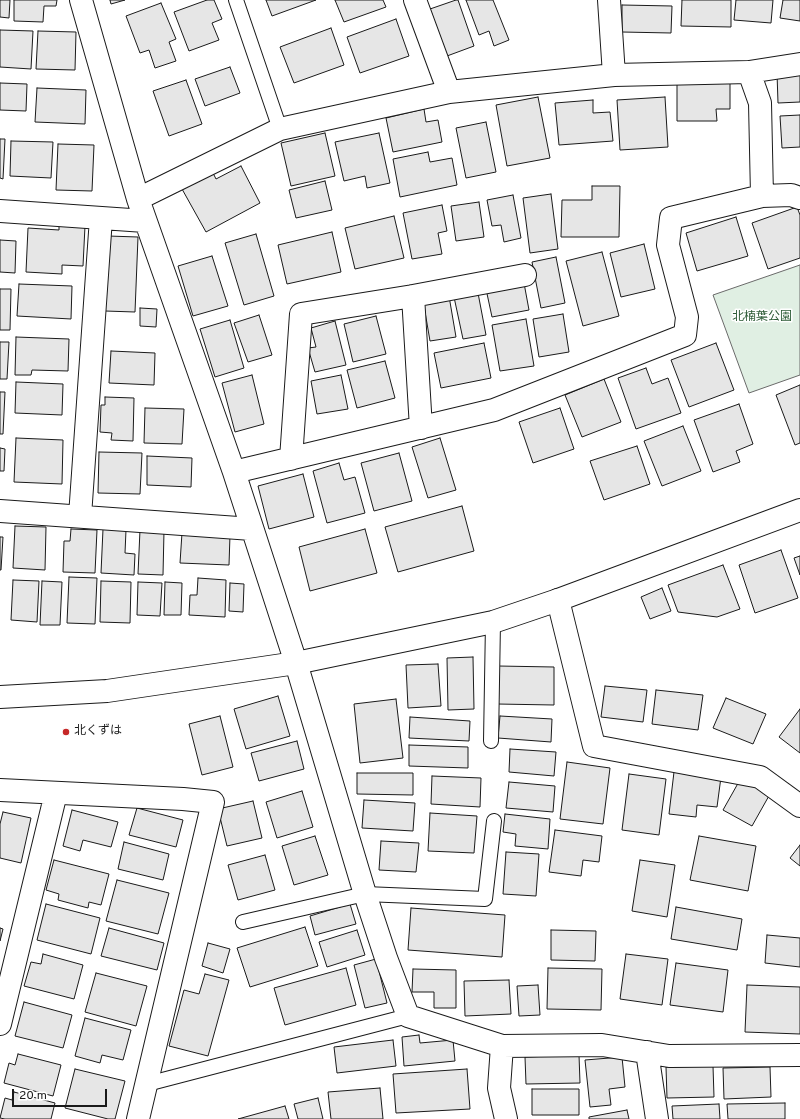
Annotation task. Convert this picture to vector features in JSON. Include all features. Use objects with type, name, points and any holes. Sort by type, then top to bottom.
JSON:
[{"type":"street","points":[[81,0],[145,221],[234,472],[296,663],[365,894],[386,958],[408,1016],[502,1046],[602,1045],[669,1056],[800,1055]]},
{"type":"street","points":[[415,0],[449,92]]},
{"type":"street","points":[[609,0],[614,75]]},
{"type":"street","points":[[138,199],[280,129],[449,92],[614,75],[748,72],[800,64]]},
{"type":"street","points":[[748,72],[760,103],[762,196]]},
{"type":"street","points":[[234,472],[494,410],[685,335],[687,317],[668,245],[671,218],[762,196],[790,195],[800,198]]},
{"type":"street","points":[[0,211],[145,221]]},
{"type":"street","points":[[80,516],[101,218]]},
{"type":"street","points":[[291,459],[301,314],[413,296],[526,275]]},
{"type":"street","points":[[413,296],[421,428]]},
{"type":"street","points":[[0,697],[107,691],[296,663],[493,622],[558,600],[800,510]]},
{"type":"street","points":[[0,511],[252,529]]},
{"type":"street","points":[[558,600],[594,746],[760,777],[800,806]]},
{"type":"street","points":[[0,790],[183,799],[213,802],[138,1119]]},
{"type":"street","points":[[0,1024],[56,793]]},
{"type":"street","points":[[502,1046],[499,1088],[506,1119]]},
{"type":"street","points":[[647,1052],[657,1119]]},
{"type":"lane","points":[[236,0],[280,129]]},
{"type":"lane","points":[[491,741],[493,622]]},
{"type":"lane","points":[[243,922],[365,894],[485,899],[494,821]]},
{"type":"lane","points":[[146,1084],[408,1016]]},
{"type":"green space","name":"北楠葉公園","points":[[800,265],[800,375],[749,393],[713,295]]},
{"type":"building","points":[[0,0],[10,0],[9,18],[0,17]]},
{"type":"building","points":[[14,0],[57,0],[56,6],[44,6],[43,22],[14,21]]},
{"type":"building","points":[[110,0],[125,0],[111,4]]},
{"type":"building","points":[[207,0],[214,0],[222,19],[212,23],[219,40],[189,51],[174,12]]},
{"type":"building","points":[[266,0],[316,0],[272,16]]},
{"type":"building","points":[[335,0],[383,0],[386,7],[344,22]]},
{"type":"building","points":[[458,0],[474,46],[447,56],[430,9]]},
{"type":"building","points":[[466,0],[493,0],[509,40],[494,46],[489,31],[479,35]]},
{"type":"building","points":[[682,0],[731,0],[731,27],[681,26]]},
{"type":"building","points":[[736,0],[773,0],[771,23],[734,20]]},
{"type":"building","points":[[783,0],[800,0],[800,21],[780,18]]},
{"type":"building","points":[[161,3],[176,39],[169,42],[176,61],[155,68],[149,50],[140,53],[126,16]]},
{"type":"building","points":[[622,5],[672,6],[671,33],[622,32]]},
{"type":"building","points":[[396,19],[409,56],[360,73],[347,37]]},
{"type":"building","points":[[331,28],[344,65],[294,83],[280,47]]},
{"type":"building","points":[[0,30],[33,31],[31,69],[0,67]]},
{"type":"building","points":[[38,31],[76,32],[75,70],[36,69]]},
{"type":"building","points":[[230,67],[240,93],[205,106],[195,79]]},
{"type":"building","points":[[800,72],[800,102],[778,103],[777,73]]},
{"type":"building","points":[[186,80],[202,124],[169,136],[153,91]]},
{"type":"building","points":[[730,82],[730,109],[716,109],[717,121],[677,121],[677,83]]},
{"type":"building","points":[[0,83],[27,84],[26,111],[0,110]]},
{"type":"building","points":[[37,88],[86,90],[85,124],[35,122]]},
{"type":"building","points":[[538,97],[550,158],[507,166],[496,105]]},
{"type":"building","points":[[665,97],[668,147],[620,150],[617,100]]},
{"type":"building","points":[[593,100],[593,113],[610,112],[613,141],[559,145],[555,103]]},
{"type":"building","points":[[424,109],[426,122],[438,120],[442,142],[393,152],[386,118]]},
{"type":"building","points":[[800,115],[800,147],[782,148],[780,116]]},
{"type":"building","points":[[486,122],[496,172],[466,178],[456,128]]},
{"type":"building","points":[[325,133],[335,176],[291,186],[281,143]]},
{"type":"building","points":[[379,133],[390,183],[367,188],[365,176],[344,181],[335,142]]},
{"type":"building","points":[[0,139],[5,139],[3,179],[0,178]]},
{"type":"building","points":[[11,141],[53,142],[51,178],[10,176]]},
{"type":"building","points":[[58,144],[94,145],[92,191],[56,190]]},
{"type":"building","points":[[428,152],[430,162],[452,158],[457,185],[400,197],[393,159]]},
{"type":"building","points":[[241,166],[260,203],[206,232],[182,189],[213,173],[216,179]]},
{"type":"building","points":[[325,181],[332,210],[296,218],[289,190]]},
{"type":"building","points":[[592,186],[620,186],[619,237],[561,237],[562,200],[592,200]]},
{"type":"building","points":[[551,194],[558,249],[530,253],[523,198]]},
{"type":"building","points":[[513,195],[521,238],[504,242],[501,225],[492,226],[487,200]]},
{"type":"building","points":[[479,202],[484,237],[456,241],[451,206]]},
{"type":"building","points":[[442,205],[447,231],[438,233],[442,254],[412,259],[403,213]]},
{"type":"building","points":[[797,207],[800,215],[800,258],[768,269],[752,223]]},
{"type":"building","points":[[394,216],[404,258],[355,269],[345,228]]},
{"type":"building","points":[[736,217],[748,256],[697,271],[686,233]]},
{"type":"building","points":[[59,225],[85,226],[83,266],[62,265],[62,274],[26,272],[28,228],[59,230]]},
{"type":"building","points":[[332,232],[341,272],[287,284],[278,245]]},
{"type":"building","points":[[256,234],[274,296],[244,305],[225,243]]},
{"type":"building","points":[[108,236],[138,237],[135,312],[105,311]]},
{"type":"building","points":[[0,240],[16,241],[15,273],[0,272]]},
{"type":"building","points":[[644,244],[655,289],[621,297],[610,253]]},
{"type":"building","points":[[602,252],[619,316],[583,326],[566,261]]},
{"type":"building","points":[[212,256],[228,306],[193,316],[178,266]]},
{"type":"building","points":[[556,257],[565,303],[541,308],[532,262]]},
{"type":"building","points":[[524,283],[529,310],[492,317],[486,289]]},
{"type":"building","points":[[19,284],[72,286],[71,319],[17,316]]},
{"type":"building","points":[[0,289],[11,289],[10,330],[0,330]]},
{"type":"building","points":[[478,293],[486,335],[463,339],[454,297]]},
{"type":"building","points":[[449,296],[456,337],[430,341],[423,300]]},
{"type":"building","points":[[140,308],[157,309],[156,327],[140,326]]},
{"type":"building","points":[[563,314],[569,352],[539,357],[533,319]]},
{"type":"building","points":[[259,315],[272,355],[248,362],[234,323]]},
{"type":"building","points":[[376,316],[386,354],[353,362],[344,324]]},
{"type":"building","points":[[526,319],[534,366],[500,371],[492,325]]},
{"type":"building","points":[[230,320],[244,368],[215,377],[200,329]]},
{"type":"building","points":[[335,321],[346,365],[315,372],[308,348],[316,347],[311,328]]},
{"type":"building","points":[[16,337],[69,339],[68,371],[32,370],[31,375],[15,375]]},
{"type":"building","points":[[0,342],[9,342],[7,379],[0,379]]},
{"type":"building","points":[[484,343],[491,378],[441,388],[434,353]]},
{"type":"building","points":[[716,343],[734,390],[689,407],[671,360]]},
{"type":"building","points":[[111,351],[155,353],[154,385],[109,383]]},
{"type":"building","points":[[385,361],[395,398],[357,408],[347,370]]},
{"type":"building","points":[[646,368],[652,384],[668,378],[681,413],[636,429],[618,378]]},
{"type":"building","points":[[252,375],[264,424],[235,432],[222,383]]},
{"type":"building","points":[[341,375],[348,409],[317,414],[311,381]]},
{"type":"building","points":[[604,379],[621,422],[582,437],[565,395]]},
{"type":"building","points":[[16,382],[63,384],[62,415],[15,413]]},
{"type":"building","points":[[800,385],[800,443],[795,445],[776,395]]},
{"type":"building","points":[[0,392],[5,392],[3,434],[0,434]]},
{"type":"building","points":[[105,397],[134,398],[133,441],[111,440],[112,433],[100,432],[101,405],[105,405]]},
{"type":"building","points":[[739,404],[753,444],[736,451],[740,462],[713,472],[694,420]]},
{"type":"building","points":[[145,408],[184,409],[182,444],[144,443]]},
{"type":"building","points":[[560,408],[574,449],[533,463],[519,422]]},
{"type":"building","points":[[683,426],[701,471],[662,486],[644,441]]},
{"type":"building","points":[[16,438],[63,440],[62,484],[14,482]]},
{"type":"building","points":[[440,438],[456,490],[428,498],[412,447]]},
{"type":"building","points":[[637,446],[650,484],[604,500],[590,461]]},
{"type":"building","points":[[0,448],[5,449],[4,471],[0,471]]},
{"type":"building","points":[[99,452],[142,453],[140,494],[98,493]]},
{"type":"building","points":[[399,453],[412,501],[374,511],[361,463]]},
{"type":"building","points":[[147,456],[192,458],[191,487],[147,485]]},
{"type":"building","points":[[339,463],[344,480],[355,477],[365,513],[327,523],[313,471]]},
{"type":"building","points":[[303,474],[314,517],[269,529],[258,486]]},
{"type":"building","points":[[462,506],[474,551],[398,572],[385,527]]},
{"type":"building","points":[[15,526],[46,527],[45,570],[13,568]]},
{"type":"building","points":[[71,529],[97,530],[95,573],[63,572],[64,541],[70,541]]},
{"type":"building","points":[[103,529],[126,530],[125,553],[135,554],[134,575],[101,573]]},
{"type":"building","points":[[365,529],[377,573],[310,591],[299,547]]},
{"type":"building","points":[[140,530],[164,531],[163,575],[138,574]]},
{"type":"building","points":[[182,533],[230,535],[229,565],[180,563]]},
{"type":"building","points":[[0,537],[3,537],[1,570],[0,570]]},
{"type":"building","points":[[781,550],[798,598],[755,613],[739,565]]},
{"type":"building","points":[[800,556],[800,575],[794,558]]},
{"type":"building","points":[[723,565],[740,609],[717,617],[678,612],[668,585]]},
{"type":"building","points":[[69,577],[97,578],[95,624],[67,623]]},
{"type":"building","points":[[198,578],[226,580],[225,617],[189,615],[190,595],[197,595]]},
{"type":"building","points":[[13,580],[39,581],[37,622],[11,620]]},
{"type":"building","points":[[42,581],[62,582],[60,625],[40,625]]},
{"type":"building","points":[[101,581],[131,582],[130,623],[100,622]]},
{"type":"building","points":[[138,582],[162,583],[160,616],[137,615]]},
{"type":"building","points":[[165,582],[182,583],[181,615],[164,615]]},
{"type":"building","points":[[230,583],[244,584],[243,612],[229,611]]},
{"type":"building","points":[[662,588],[671,611],[650,619],[641,597]]},
{"type":"building","points":[[473,657],[474,709],[448,710],[447,658]]},
{"type":"building","points":[[438,664],[441,706],[408,708],[406,665]]},
{"type":"building","points":[[498,666],[554,667],[554,705],[497,704]]},
{"type":"building","points":[[605,686],[647,690],[643,722],[601,717]]},
{"type":"building","points":[[656,690],[703,695],[698,730],[652,724]]},
{"type":"building","points":[[278,696],[290,736],[246,749],[234,709]]},
{"type":"building","points":[[726,698],[766,714],[753,744],[713,728]]},
{"type":"building","points":[[396,699],[403,758],[360,763],[354,704]]},
{"type":"building","points":[[800,709],[800,753],[779,737]]},
{"type":"building","points":[[220,716],[233,767],[202,775],[189,724]]},
{"type":"building","points":[[500,716],[552,719],[551,742],[498,738]]},
{"type":"building","points":[[410,717],[470,721],[469,741],[409,738]]},
{"type":"building","points":[[297,741],[304,769],[259,781],[251,753]]},
{"type":"building","points":[[409,745],[468,747],[468,768],[409,766]]},
{"type":"building","points":[[510,749],[556,752],[554,776],[509,772]]},
{"type":"building","points":[[567,762],[610,768],[603,824],[560,819]]},
{"type":"building","points":[[674,772],[721,777],[717,807],[697,805],[696,817],[669,814]]},
{"type":"building","points":[[357,773],[413,773],[413,795],[357,794]]},
{"type":"building","points":[[629,774],[666,779],[659,835],[622,830]]},
{"type":"building","points":[[432,776],[481,778],[480,807],[431,804]]},
{"type":"building","points":[[741,778],[770,794],[752,826],[723,810]]},
{"type":"building","points":[[509,782],[555,786],[553,812],[506,808]]},
{"type":"building","points":[[302,791],[313,827],[277,838],[266,802]]},
{"type":"building","points":[[364,800],[415,803],[413,831],[362,828]]},
{"type":"building","points":[[253,801],[262,838],[227,846],[218,809]]},
{"type":"building","points":[[137,808],[183,820],[176,847],[129,835]]},
{"type":"building","points":[[72,810],[118,822],[111,847],[83,840],[80,851],[63,846]]},
{"type":"building","points":[[3,812],[31,818],[21,863],[0,858],[0,824]]},
{"type":"building","points":[[430,813],[477,816],[474,853],[428,851]]},
{"type":"building","points":[[505,814],[550,819],[548,849],[515,846],[516,834],[503,832]]},
{"type":"building","points":[[555,830],[602,836],[599,862],[583,860],[581,876],[549,872]]},
{"type":"building","points":[[315,836],[328,875],[294,885],[282,846]]},
{"type":"building","points":[[699,836],[756,846],[748,891],[690,880]]},
{"type":"building","points":[[381,841],[419,843],[416,872],[379,870]]},
{"type":"building","points":[[124,842],[169,854],[163,880],[118,869]]},
{"type":"building","points":[[800,845],[800,866],[790,858]]},
{"type":"building","points":[[506,852],[539,854],[536,896],[503,894]]},
{"type":"building","points":[[265,855],[275,890],[238,900],[228,865]]},
{"type":"building","points":[[54,860],[109,874],[101,905],[89,902],[88,908],[58,900],[59,894],[46,890]]},
{"type":"building","points":[[640,860],[675,865],[667,917],[632,911]]},
{"type":"building","points":[[117,880],[169,893],[158,934],[106,921]]},
{"type":"building","points":[[46,904],[100,918],[91,954],[37,940]]},
{"type":"building","points":[[350,904],[356,924],[315,935],[310,916]]},
{"type":"building","points":[[676,907],[742,919],[737,950],[671,939]]},
{"type":"building","points":[[411,908],[505,915],[502,957],[408,950]]},
{"type":"building","points":[[305,927],[318,966],[250,987],[237,948]]},
{"type":"building","points":[[0,928],[3,929],[0,941]]},
{"type":"building","points":[[109,928],[164,943],[157,970],[101,956]]},
{"type":"building","points":[[357,930],[365,955],[327,967],[319,942]]},
{"type":"building","points":[[551,930],[596,931],[595,961],[551,960]]},
{"type":"building","points":[[767,935],[800,938],[800,967],[765,963]]},
{"type":"building","points":[[208,943],[230,949],[223,973],[202,966]]},
{"type":"building","points":[[43,954],[83,965],[74,999],[24,986],[31,962],[41,964]]},
{"type":"building","points":[[626,954],[668,959],[662,1005],[620,999]]},
{"type":"building","points":[[376,959],[387,1003],[365,1008],[354,965]]},
{"type":"building","points":[[676,963],[728,970],[723,1012],[670,1005]]},
{"type":"building","points":[[346,968],[356,1005],[285,1025],[274,988]]},
{"type":"building","points":[[548,968],[602,969],[601,1010],[547,1009]]},
{"type":"building","points":[[413,969],[456,970],[456,1008],[434,1008],[434,992],[412,992]]},
{"type":"building","points":[[96,973],[147,986],[136,1026],[85,1012]]},
{"type":"building","points":[[205,974],[229,980],[208,1056],[169,1046],[184,990],[199,994]]},
{"type":"building","points":[[509,980],[511,1014],[465,1016],[464,981]]},
{"type":"building","points":[[538,985],[540,1015],[519,1016],[517,986]]},
{"type":"building","points":[[747,985],[800,987],[800,1034],[745,1032]]},
{"type":"building","points":[[24,1002],[72,1015],[63,1048],[15,1036]]},
{"type":"building","points":[[85,1018],[131,1030],[123,1060],[102,1055],[100,1063],[75,1056]]},
{"type":"building","points":[[419,1035],[420,1043],[453,1040],[455,1061],[404,1066],[402,1037]]},
{"type":"building","points":[[393,1040],[396,1066],[337,1073],[334,1047]]},
{"type":"building","points":[[18,1054],[61,1065],[53,1096],[4,1083],[9,1063],[15,1065]]},
{"type":"building","points":[[579,1055],[580,1083],[526,1084],[525,1057]]},
{"type":"building","points":[[622,1057],[625,1087],[609,1089],[611,1105],[590,1107],[585,1060]]},
{"type":"building","points":[[713,1066],[714,1097],[667,1098],[666,1067]]},
{"type":"building","points":[[770,1067],[771,1097],[724,1099],[723,1068]]},
{"type":"building","points":[[75,1069],[125,1081],[115,1119],[108,1119],[65,1108]]},
{"type":"building","points":[[467,1069],[470,1109],[396,1113],[393,1074]]},
{"type":"building","points":[[380,1088],[383,1119],[331,1119],[328,1092]]},
{"type":"building","points":[[532,1089],[579,1089],[579,1115],[532,1115]]},
{"type":"building","points":[[14,1092],[55,1103],[51,1119],[0,1118],[5,1098],[12,1100]]},
{"type":"building","points":[[318,1098],[323,1119],[298,1119],[294,1104]]},
{"type":"building","points":[[785,1103],[785,1119],[728,1119],[727,1104]]},
{"type":"building","points":[[719,1104],[720,1119],[673,1119],[672,1106]]},
{"type":"building","points":[[285,1106],[289,1119],[238,1119]]},
{"type":"building","points":[[627,1110],[629,1119],[589,1119],[589,1117]]},
{"type":"place","name":"北くずは","points":[[66,732]]}]
